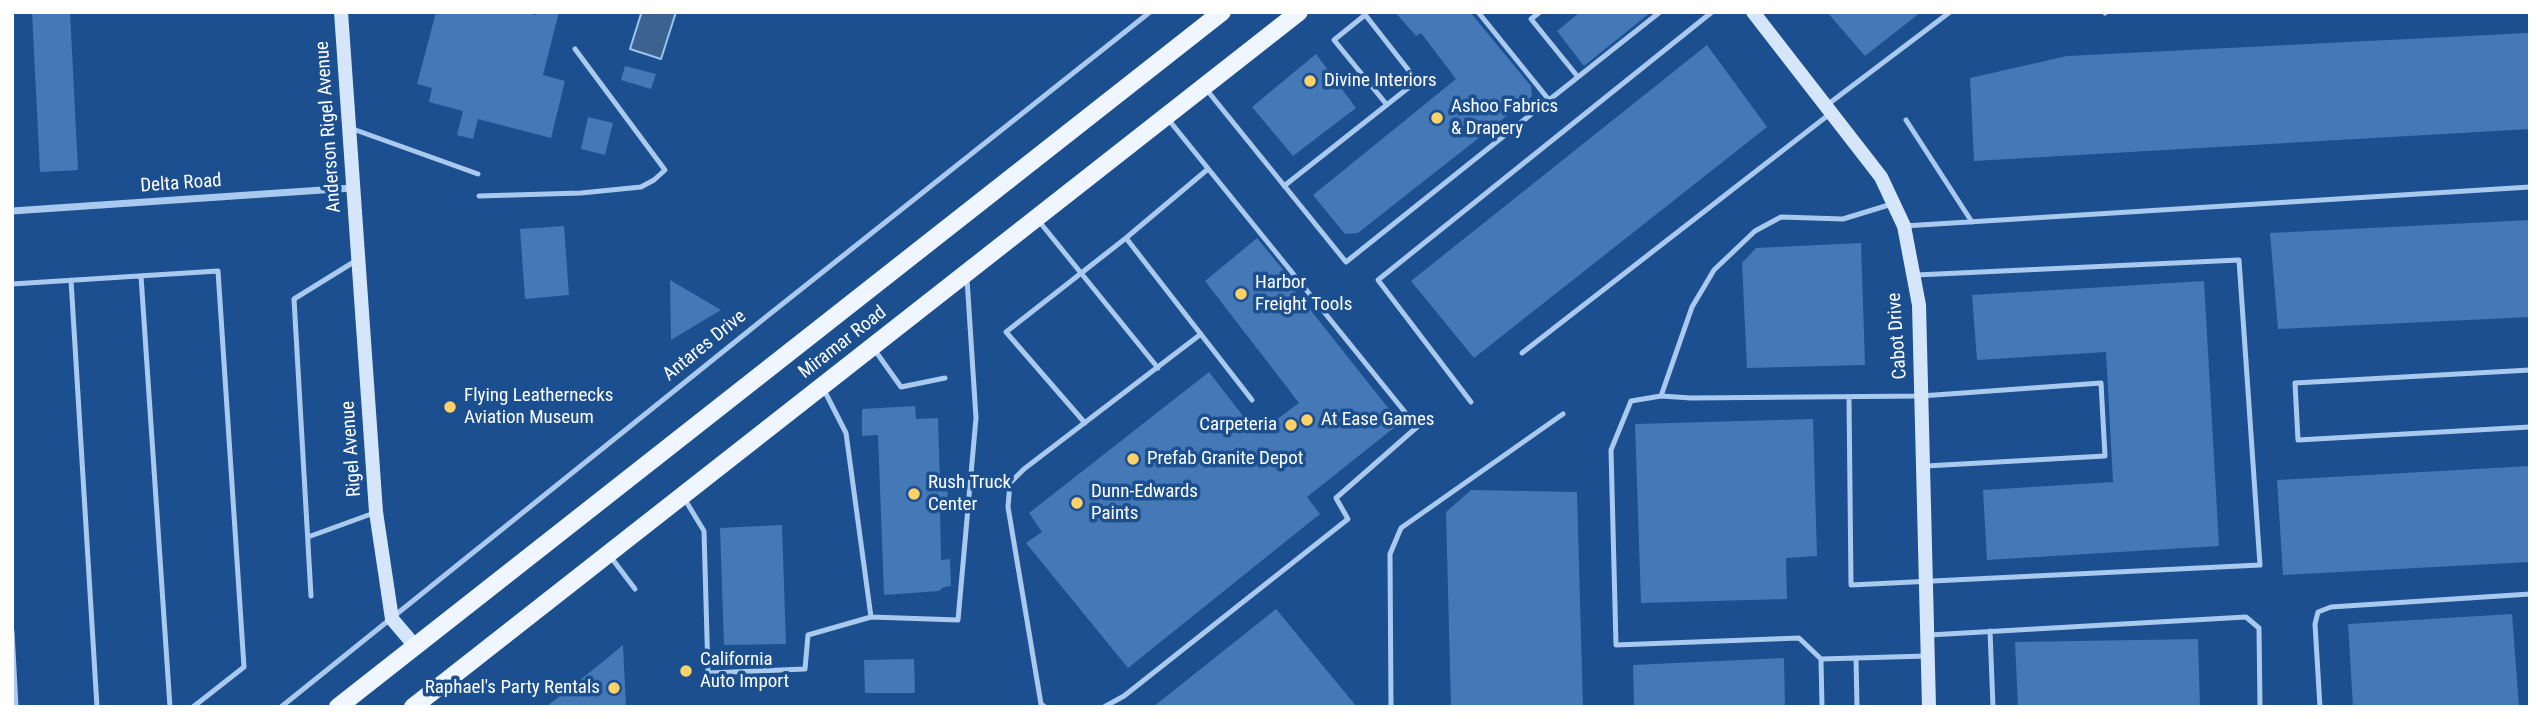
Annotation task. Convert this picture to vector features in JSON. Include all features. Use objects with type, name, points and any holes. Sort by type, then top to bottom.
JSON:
[{"type":"main road","name":"Miramar Road","points":[[338,707],[1222,12]]},
{"type":"main road","name":"Miramar Road","points":[[413,707],[1299,12]]},
{"type":"street","name":"Anderson Rigel Avenue","points":[[341,12],[356,239]]},
{"type":"street","name":"Cabot Drive","points":[[1759,14],[1881,177],[1904,226],[1919,305],[1928,707]]},
{"type":"street","name":"Delta Road","points":[[12,211],[352,188]]},
{"type":"street","name":"Rigel Avenue","points":[[356,239],[376,512],[392,619]]},
{"type":"street","points":[[392,619],[415,646]]},
{"type":"lane","name":"Antares Drive","points":[[281,707],[1150,12]]},
{"type":"lane","points":[[1478,12],[1549,100]]},
{"type":"lane","points":[[1540,12],[1531,19],[1578,77]]},
{"type":"lane","points":[[1204,86],[1346,262],[1660,12]]},
{"type":"lane","points":[[1471,402],[1378,280],[1712,12]]},
{"type":"lane","points":[[1522,353],[1951,12]]},
{"type":"lane","points":[[1284,186],[1387,105],[1417,81],[1364,14],[1334,40],[1387,105]]},
{"type":"lane","points":[[479,197],[581,193],[641,187],[665,170],[575,49]]},
{"type":"lane","points":[[1104,707],[1124,696],[1348,519],[1336,498],[1417,427],[1166,116]]},
{"type":"lane","points":[[1906,120],[1972,222]]},
{"type":"lane","points":[[348,127],[478,174]]},
{"type":"lane","points":[[1085,423],[1006,332],[1126,239],[1208,169]]},
{"type":"lane","points":[[1904,226],[2530,187]]},
{"type":"lane","points":[[1661,396],[1692,307],[1714,270],[1755,231],[1781,217],[1843,219],[1895,204]]},
{"type":"lane","points":[[1036,218],[1158,368]]},
{"type":"lane","points":[[1126,239],[1252,400]]},
{"type":"lane","points":[[311,596],[294,299],[357,260]]},
{"type":"lane","points":[[1849,398],[1851,585],[2260,565],[2239,260],[1913,275]]},
{"type":"lane","points":[[12,284],[218,271],[244,667],[193,707]]},
{"type":"lane","points":[[682,495],[704,531],[708,673],[805,669],[808,635],[871,617],[958,620],[976,418],[967,272]]},
{"type":"lane","points":[[141,276],[170,707]]},
{"type":"lane","points":[[71,281],[97,707]]},
{"type":"lane","points":[[1045,707],[1041,704],[1009,507],[1010,483],[1201,334]]},
{"type":"lane","points":[[872,346],[901,387],[945,378]]},
{"type":"lane","points":[[2530,370],[2295,383],[2298,440],[2530,427]]},
{"type":"lane","points":[[1822,707],[1821,659],[1799,638],[1616,645],[1611,450],[1631,401],[1661,396],[1921,396],[2101,383],[2105,456],[1923,466]]},
{"type":"lane","points":[[822,386],[846,433],[871,617]]},
{"type":"lane","points":[[1391,707],[1390,554],[1401,528],[1563,414]]},
{"type":"lane","points":[[308,537],[376,512]]},
{"type":"lane","points":[[608,553],[635,589]]},
{"type":"lane","points":[[2320,707],[2315,624],[2318,612],[2331,607],[2530,594]]},
{"type":"lane","points":[[1927,635],[2246,618],[2259,628],[2260,707]]},
{"type":"lane","points":[[12,631],[16,707]]},
{"type":"lane","points":[[1990,631],[1993,707]]},
{"type":"lane","points":[[1821,659],[1927,656]]},
{"type":"lane","points":[[1856,658],[1857,707]]},
{"type":"water","points":[[638,12],[676,12],[661,59],[630,49],[641,14]]},
{"type":"building","points":[[32,12],[70,12],[78,170],[40,172]]},
{"type":"building","points":[[436,12],[523,12],[536,15],[536,12],[559,12],[543,75],[565,81],[551,138],[478,119],[473,139],[457,135],[463,111],[429,102],[432,88],[417,84]]},
{"type":"building","points":[[1395,12],[1470,12],[1531,86],[1532,96],[1358,233],[1345,234],[1313,195],[1456,79],[1421,33],[1416,36]]},
{"type":"building","points":[[1580,12],[1651,12],[1584,66],[1557,31]]},
{"type":"building","points":[[1827,12],[1921,12],[1865,56]]},
{"type":"building","points":[[2528,33],[2530,129],[1974,161],[1970,78],[2067,56]]},
{"type":"building","points":[[1707,45],[1767,127],[1474,358],[1411,281]]},
{"type":"building","name":"Divine Interiors","points":[[1316,54],[1356,108],[1293,156],[1252,107]]},
{"type":"building","points":[[625,66],[656,74],[651,89],[621,80]]},
{"type":"building","points":[[588,117],[613,123],[605,155],[581,149]]},
{"type":"building","points":[[2530,220],[2530,317],[2278,329],[2270,233]]},
{"type":"building","points":[[564,226],[569,295],[525,299],[520,229]]},
{"type":"building","points":[[1257,238],[1285,272],[1282,274],[1400,423],[1307,497],[1320,514],[1128,668],[1026,543],[1042,532],[1029,513],[1209,372],[1257,434],[1299,403],[1205,281]]},
{"type":"building","points":[[1861,243],[1865,365],[1747,368],[1742,263],[1756,248]]},
{"type":"building","points":[[670,280],[721,310],[671,340]]},
{"type":"building","points":[[2204,281],[2219,546],[1987,560],[1983,490],[2113,482],[2106,352],[1977,360],[1972,295]]},
{"type":"building","name":"Rush Truck Center","points":[[915,406],[916,419],[938,418],[940,483],[947,483],[948,505],[940,506],[941,560],[950,559],[951,586],[939,591],[884,595],[878,435],[862,436],[862,409]]},
{"type":"building","points":[[1813,419],[1817,556],[1786,558],[1787,599],[1641,603],[1635,424]]},
{"type":"building","points":[[2530,466],[2530,562],[2283,575],[2277,480]]},
{"type":"building","points":[[1471,490],[1577,492],[1583,707],[1451,707],[1446,512]]},
{"type":"building","points":[[782,525],[786,644],[724,645],[720,528]]},
{"type":"building","points":[[1276,609],[1357,707],[1153,707]]},
{"type":"building","points":[[2512,614],[2519,707],[2353,707],[2348,624]]},
{"type":"building","points":[[2198,639],[2200,707],[2018,707],[2015,642]]},
{"type":"building","points":[[623,645],[626,707],[546,707],[605,660]]},
{"type":"building","points":[[1784,658],[1785,707],[1634,707],[1633,665]]},
{"type":"building","points":[[914,659],[915,693],[865,693],[864,660]]},
{"type":"place","name":"Divine Interiors","points":[[1310,81]]},
{"type":"place","name":"Ashoo Fabrics & Drapery","points":[[1437,118]]},
{"type":"place","name":"Harbor Freight Tools","points":[[1241,294]]},
{"type":"place","name":"Flying Leathernecks Aviation Museum","points":[[450,407]]},
{"type":"place","name":"At Ease Games","points":[[1307,420]]},
{"type":"place","name":"Carpeteria","points":[[1291,425]]},
{"type":"place","name":"Prefab Granite Depot","points":[[1133,459]]},
{"type":"place","name":"Rush Truck Center","points":[[914,494]]},
{"type":"place","name":"Dunn-Edwards Paints","points":[[1077,503]]},
{"type":"place","name":"California Auto Import","points":[[686,671]]},
{"type":"place","name":"Raphael's Party Rentals","points":[[614,688]]}]
